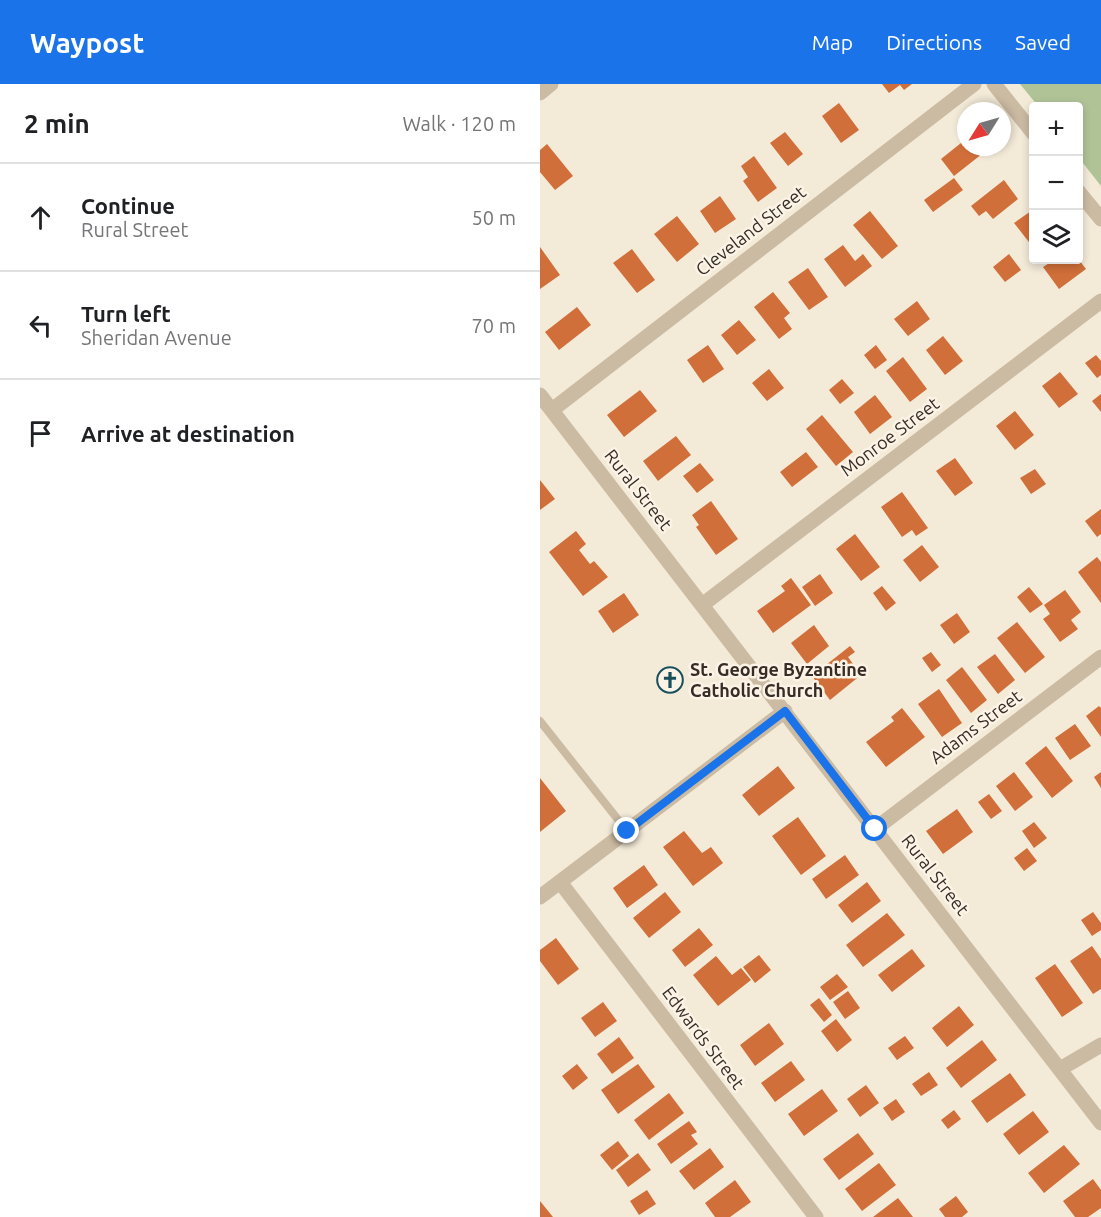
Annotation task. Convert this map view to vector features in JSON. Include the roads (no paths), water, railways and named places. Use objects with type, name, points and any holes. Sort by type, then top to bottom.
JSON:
[{"type":"street","points":[[540,93],[551,84]]},
{"type":"street","name":"Cleveland Street","points":[[552,410],[974,84]]},
{"type":"street","points":[[994,84],[1029,128]]},
{"type":"street","points":[[1083,197],[1101,219]]},
{"type":"street","name":"Monroe Street","points":[[702,605],[1101,301]]},
{"type":"street","name":"Rural Street","points":[[540,395],[1101,1124]]},
{"type":"street","name":"Adams Street","points":[[875,829],[1101,657]]},
{"type":"street","points":[[540,897],[785,711]]},
{"type":"street","name":"Edwards Street","points":[[560,882],[816,1217]]},
{"type":"street","points":[[1060,1069],[1101,1045]]},
{"type":"lane","points":[[540,721],[627,831]]},
{"type":"place","name":"St. George Byzantine Catholic Church","points":[[670,680]]}]
